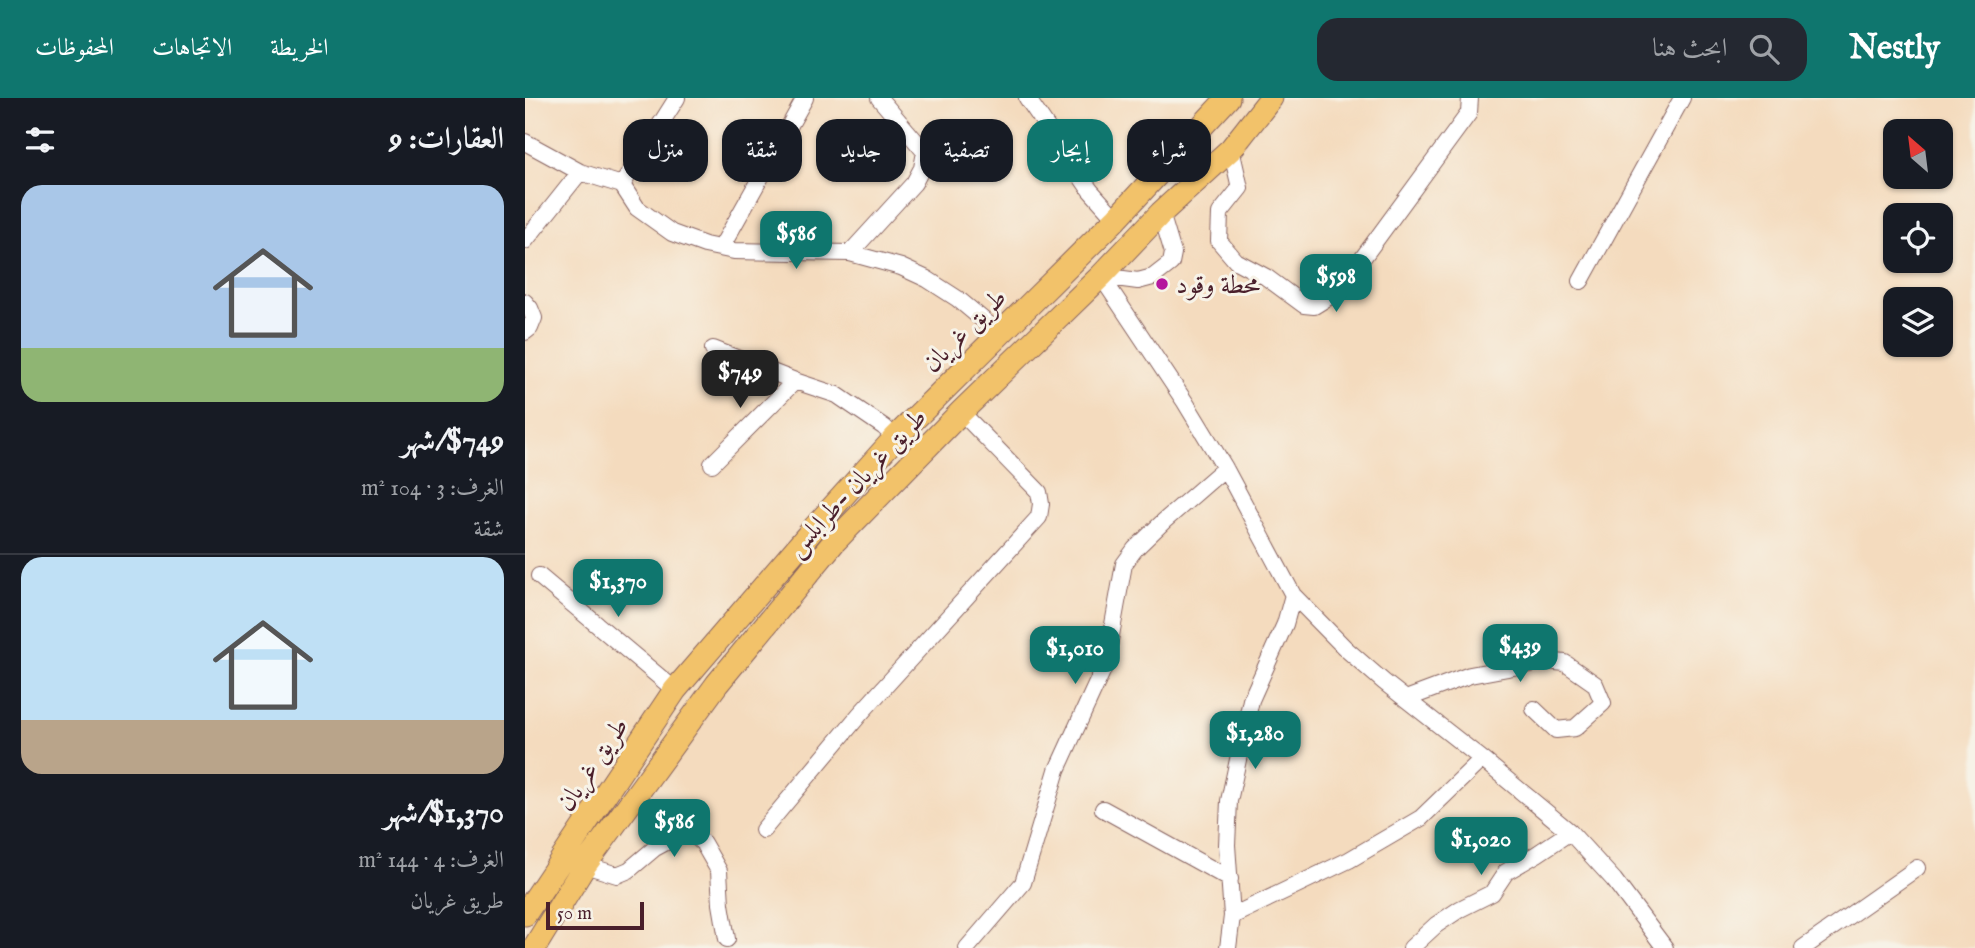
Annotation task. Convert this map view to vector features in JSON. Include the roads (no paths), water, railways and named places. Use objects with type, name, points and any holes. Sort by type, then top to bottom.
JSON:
[{"type":"highway","name":"طريق غريان","points":[[525,914],[675,690],[815,527],[895,438],[1116,219],[1228,98]]},
{"type":"highway","name":"طريق غريان -طرابلس","points":[[534,948],[585,865],[717,684],[834,541],[1161,213],[1231,149],[1271,98]]},
{"type":"street","points":[[622,185],[677,98]]},
{"type":"street","points":[[722,248],[804,98]]},
{"type":"street","points":[[850,253],[914,183],[922,169],[925,152],[880,98]]},
{"type":"street","points":[[1027,98],[1090,190],[1116,219]]},
{"type":"street","points":[[1231,149],[1240,188],[1220,213],[1219,241],[1236,261],[1266,277],[1304,305],[1314,306],[1335,293],[1348,278],[1469,113],[1470,98]]},
{"type":"street","points":[[1581,281],[1682,98]]},
{"type":"street","points":[[525,142],[580,172],[622,185],[637,208],[672,233],[705,245],[734,251],[850,253],[901,267],[927,279],[958,299],[1000,334]]},
{"type":"street","points":[[525,241],[580,172]]},
{"type":"street","points":[[1101,276],[1138,281],[1153,277],[1171,263],[1173,253],[1161,213]]},
{"type":"street","points":[[1101,276],[1185,402],[1225,468],[1293,595],[1346,649],[1570,832],[1614,880],[1664,948]]},
{"type":"street","points":[[525,302],[534,318],[525,332]]},
{"type":"street","points":[[713,349],[837,395],[895,438]]},
{"type":"street","points":[[712,464],[795,381]]},
{"type":"street","points":[[764,830],[860,714],[1039,517],[1039,492],[961,412]]},
{"type":"street","points":[[967,948],[1023,883],[1056,770],[1106,663],[1124,564],[1135,549],[1225,468]]},
{"type":"street","points":[[538,576],[675,690]]},
{"type":"street","points":[[1228,948],[1232,916],[1227,845],[1230,801],[1251,700],[1285,624],[1293,595]]},
{"type":"street","points":[[1406,699],[1470,675],[1546,661],[1565,663],[1595,684],[1603,703],[1575,728],[1556,730],[1534,709]]},
{"type":"street","points":[[1232,916],[1349,860],[1421,818],[1482,759]]},
{"type":"street","points":[[1103,809],[1230,879]]},
{"type":"street","points":[[1411,948],[1436,925],[1492,893],[1506,872],[1570,832]]},
{"type":"street","points":[[585,865],[617,875],[629,870],[655,848],[679,835],[694,835],[719,871],[727,939]]},
{"type":"street","points":[[1803,948],[1917,868]]},
{"type":"place","name":"محطة وقود","points":[[1162,284]]}]
